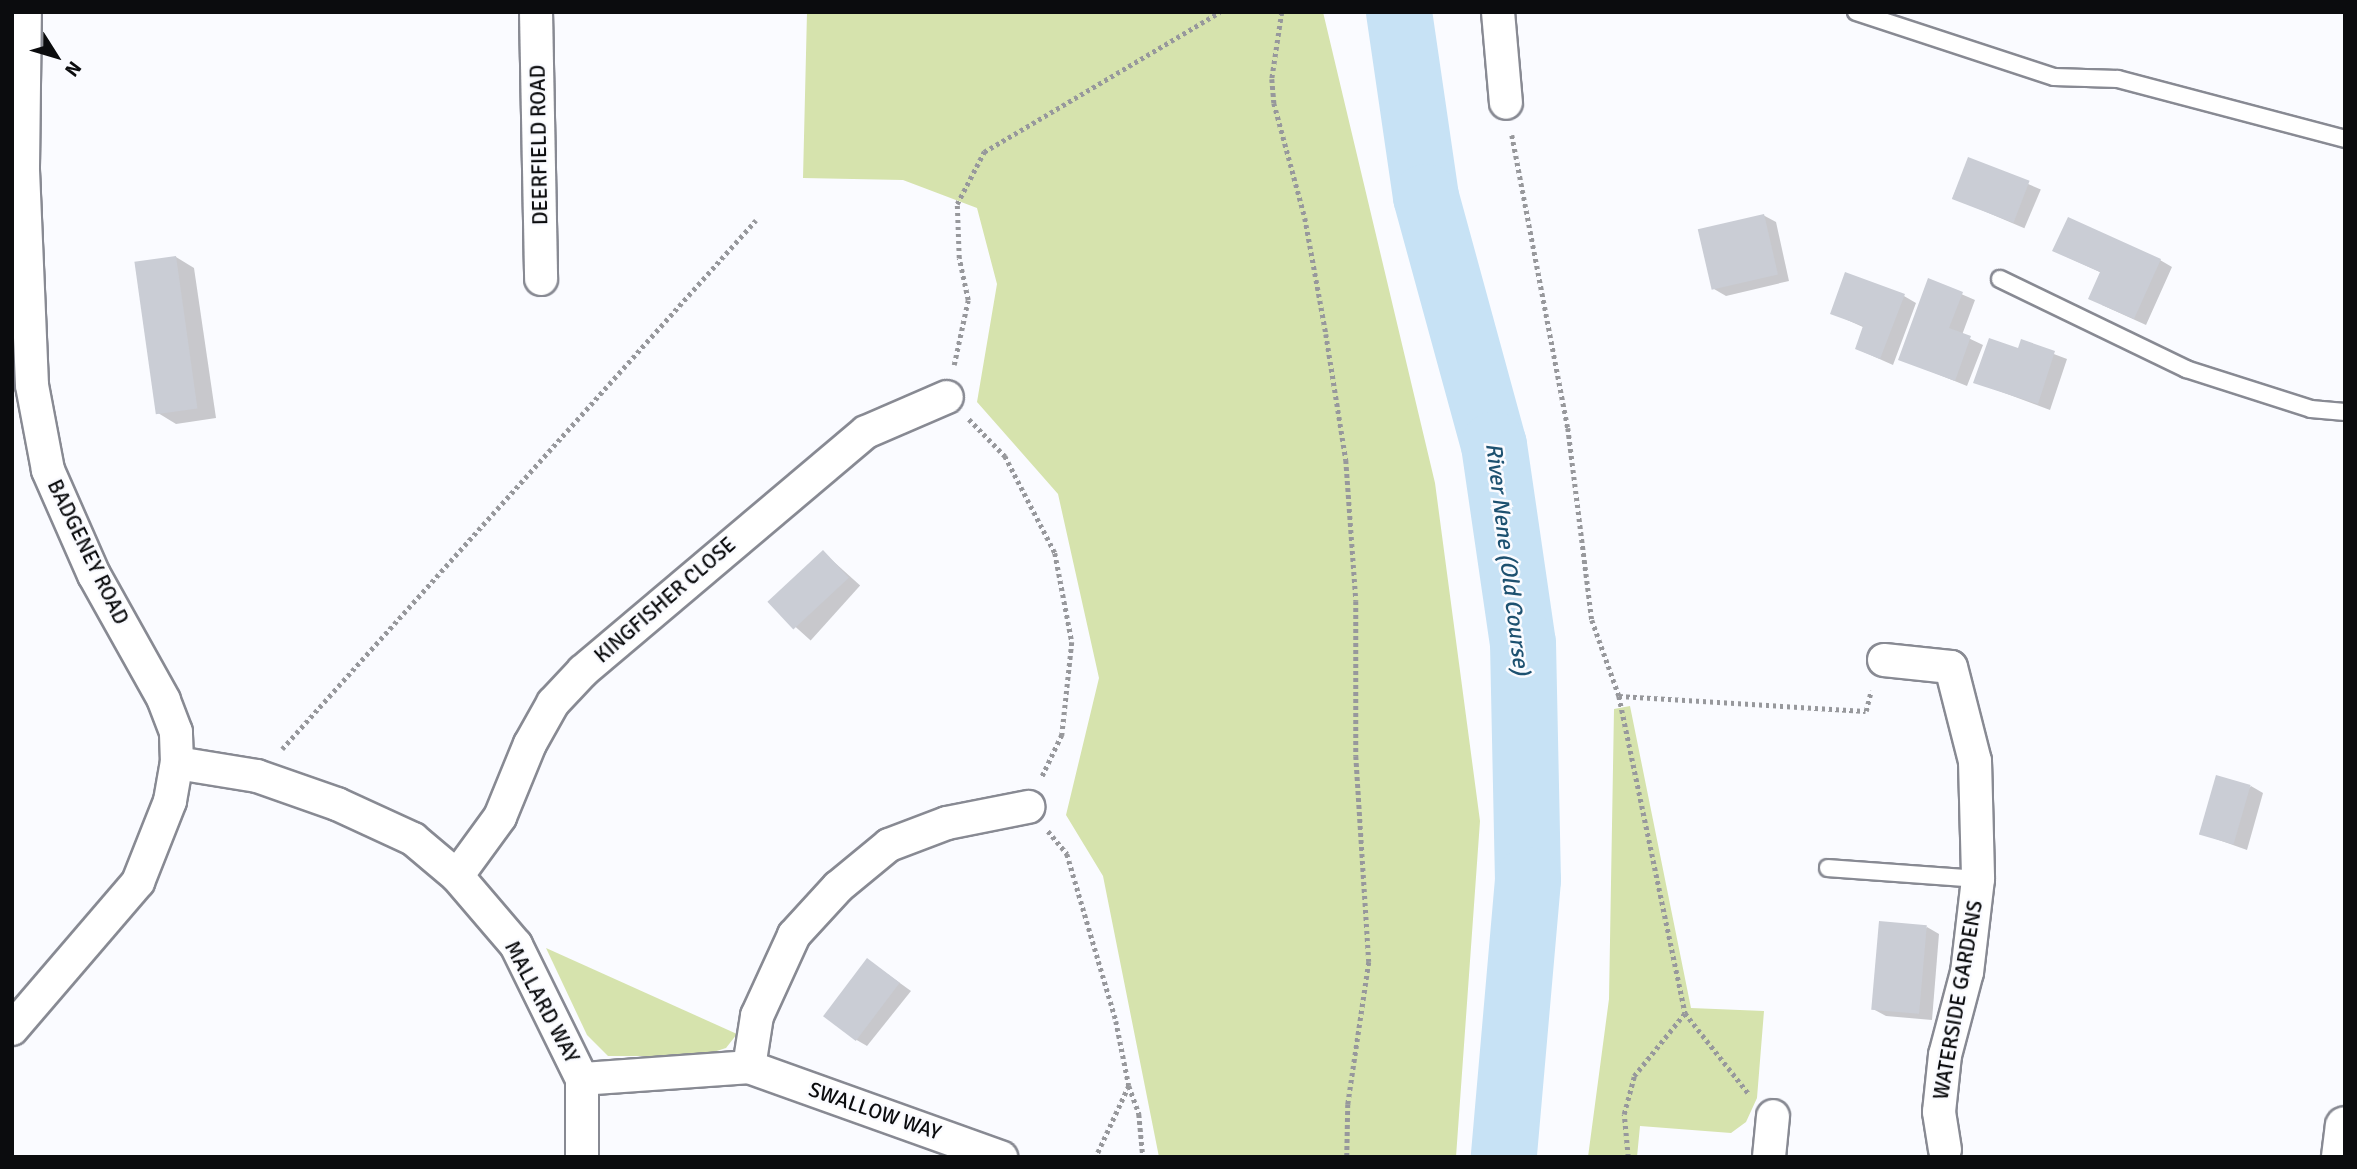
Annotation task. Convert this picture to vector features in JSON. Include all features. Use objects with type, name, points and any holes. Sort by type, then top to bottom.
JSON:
[{"type":"street","name":"BADGENEY ROAD","points":[[12,1029],[138,882],[170,801],[177,763],[176,732],[164,700],[93,575],[48,470],[32,385],[18,167],[24,12]]},
{"type":"street","name":"DEERFIELD ROAD","points":[[536,12],[541,279]]},
{"type":"street","points":[[1498,12],[1506,103]]},
{"type":"street","name":"KINGFISHER CLOSE","points":[[457,876],[500,817],[530,744],[553,703],[583,671],[866,432],[947,397]]},
{"type":"street","name":"WATERSIDE GARDENS","points":[[1884,660],[1951,667],[1975,761],[1978,879],[1967,972],[1945,1055],[1939,1112],[1942,1155]]},
{"type":"street","name":"MALLARD WAY","points":[[177,763],[257,776],[337,804],[413,839],[457,876],[516,945],[582,1079],[582,1157]]},
{"type":"street","points":[[749,1067],[757,1016],[794,935],[838,887],[889,845],[947,823],[1028,807]]},
{"type":"street","name":"SWALLOW WAY","points":[[582,1079],[749,1067],[1001,1157]]},
{"type":"street","points":[[1769,1157],[1773,1116]]},
{"type":"lane","points":[[1856,12],[2054,77],[2118,79],[2345,139]]},
{"type":"lane","points":[[2000,279],[2186,369],[2311,409],[2345,412]]},
{"type":"lane","points":[[1828,867],[1978,879]]},
{"type":"path","points":[[1143,1157],[1139,1114],[1129,1086],[1116,1021],[1067,854],[1028,807],[1062,735],[1072,642],[1055,553],[1005,456],[947,397],[968,300],[959,258],[957,204],[984,152],[1220,12]]},
{"type":"path","points":[[1282,12],[1272,79],[1274,103],[1304,218],[1326,334],[1346,460],[1356,601],[1356,756],[1369,962],[1348,1104],[1347,1157]]},
{"type":"path","points":[[1506,103],[1568,428],[1592,620],[1619,696],[1685,1013],[1753,1099],[1773,1116]]},
{"type":"path","points":[[257,776],[756,220]]},
{"type":"path","points":[[1619,696],[1866,712],[1884,660]]},
{"type":"path","points":[[1628,1157],[1624,1114],[1634,1076],[1685,1013]]},
{"type":"path","points":[[1097,1157],[1129,1086]]},
{"type":"green space","points":[[807,12],[1323,12],[1435,483],[1480,821],[1456,1157],[1159,1157],[1103,876],[1066,815],[1099,678],[1058,494],[977,402],[997,284],[977,208],[903,180],[803,178]]},
{"type":"green space","points":[[1630,706],[1691,1008],[1764,1011],[1757,1098],[1746,1122],[1731,1133],[1640,1126],[1637,1157],[1588,1157],[1609,999],[1614,709]]},
{"type":"green space","points":[[546,948],[737,1034],[726,1048],[701,1056],[608,1056],[587,1035]]},
{"type":"building","points":[[1968,157],[2030,181],[2013,223],[1952,199]]},
{"type":"building","points":[[1764,214],[1778,274],[1712,290],[1698,229]]},
{"type":"building","points":[[2068,217],[2161,259],[2134,319],[2088,299],[2100,272],[2052,251]]},
{"type":"building","points":[[176,256],[197,409],[156,414],[134,262]]},
{"type":"building","points":[[1845,272],[1905,294],[1880,359],[1855,349],[1863,326],[1830,314]]},
{"type":"building","points":[[1928,278],[1963,292],[1949,328],[1971,336],[1955,381],[1898,360]]},
{"type":"building","points":[[1989,338],[2018,348],[2021,339],[2055,351],[2038,404],[1973,383]]},
{"type":"building","points":[[823,550],[849,578],[793,630],[767,602]]},
{"type":"building","points":[[2216,775],[2251,785],[2234,845],[2199,835]]},
{"type":"building","points":[[1879,921],[1927,925],[1919,1014],[1871,1010]]},
{"type":"building","points":[[867,958],[900,983],[856,1041],[823,1016]]},
{"type":"waterway","name":"River Nene (Old Course)","points":[[1399,12],[1426,197],[1494,445],[1523,643],[1528,880],[1504,1157]]}]
